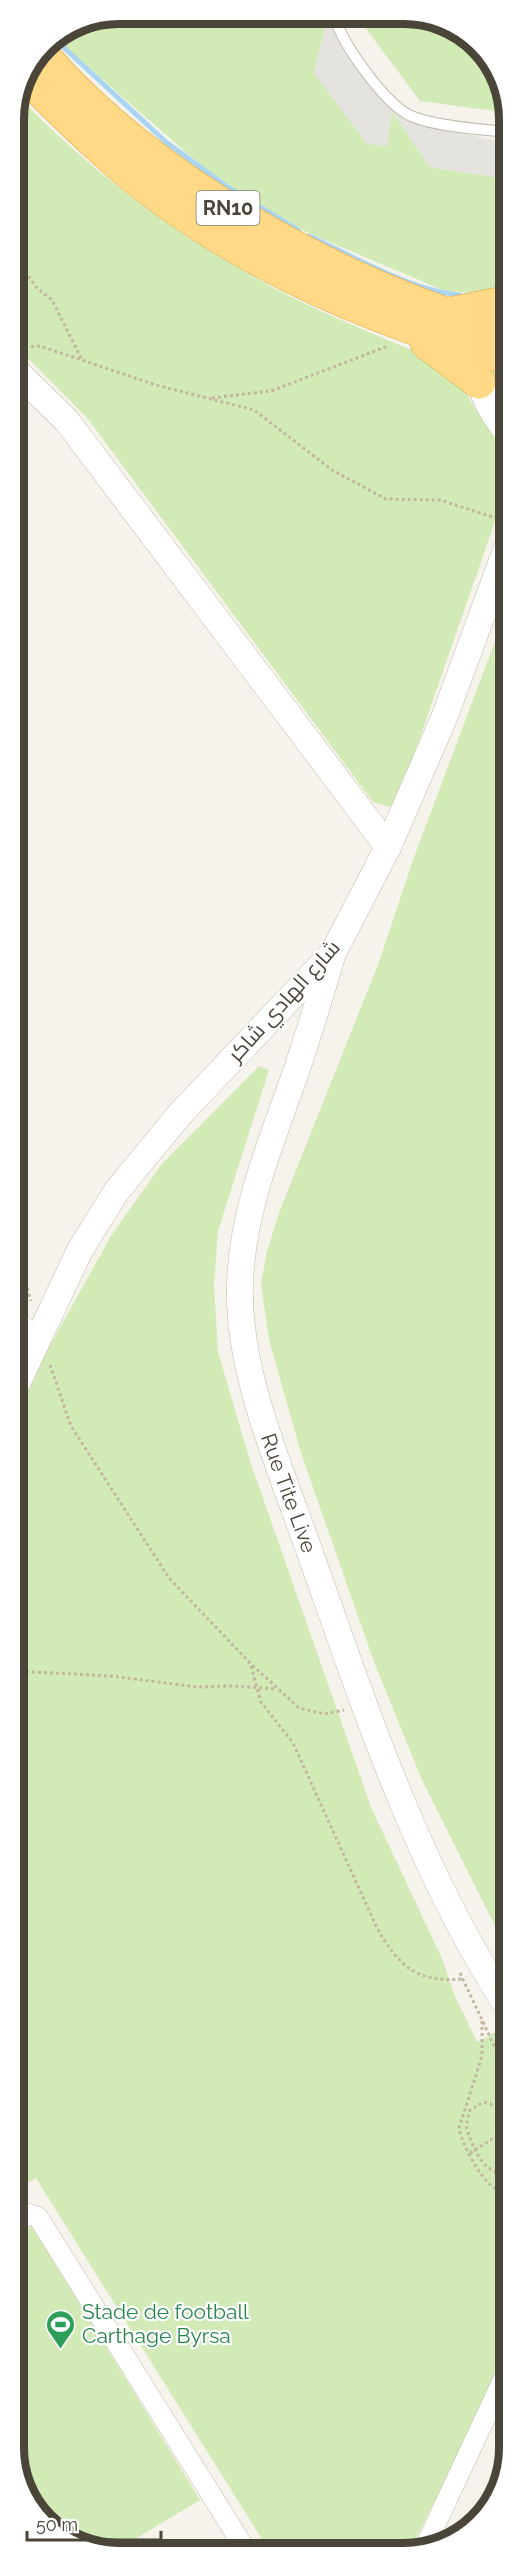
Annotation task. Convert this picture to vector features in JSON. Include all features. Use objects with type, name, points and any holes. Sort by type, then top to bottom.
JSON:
[{"type":"highway","name":"RN10","points":[[41,66],[152,158],[224,205],[296,248],[447,315],[487,336],[499,348]]},
{"type":"highway","name":"RN10","points":[[41,66],[138,181],[207,228],[280,270],[351,304],[405,325],[487,336]]},
{"type":"highway","points":[[447,315],[499,305]]},
{"type":"highway","points":[[405,325],[479,382]]},
{"type":"street","points":[[499,318],[487,336],[479,382],[490,412],[499,422]]},
{"type":"street","points":[[24,379],[67,421],[388,847]]},
{"type":"street","name":"شارع الهادي شاكر","points":[[24,1368],[80,1250],[122,1185],[180,1114],[333,953],[388,847],[444,718],[499,570]]},
{"type":"street","name":"Rue Tite Live","points":[[333,953],[253,1202],[240,1282],[244,1348],[278,1464],[364,1704],[424,1856],[488,1977],[499,1993]]},
{"type":"street","points":[[24,1325],[38,1338]]},
{"type":"street","points":[[24,2217],[30,2214],[38,2217],[241,2543]]},
{"type":"street","points":[[428,2539],[499,2388]]},
{"type":"lane","points":[[336,24],[338,30],[361,64],[389,98],[406,114],[472,128],[499,131]]},
{"type":"path","points":[[65,42],[89,29]]},
{"type":"path","points":[[24,270],[37,288],[52,300],[82,360]]},
{"type":"path","points":[[207,398],[271,391],[396,343],[405,325]]},
{"type":"path","points":[[24,347],[40,346],[156,385],[254,410],[332,470],[386,499],[440,500],[499,519]]},
{"type":"path","points":[[24,1282],[38,1338],[71,1426],[169,1578],[251,1664],[299,1708],[325,1714],[364,1704]]},
{"type":"path","points":[[251,1664],[261,1702],[293,1743],[377,1928],[393,1956],[414,1973],[450,1980],[488,1977]]},
{"type":"path","points":[[24,1672],[111,1676],[198,1687],[232,1686],[278,1689]]},
{"type":"path","points":[[499,2056],[482,2019],[482,2056],[459,2128],[486,2181],[494,2188],[499,2187]]},
{"type":"path","points":[[499,2107],[484,2102],[470,2110],[466,2126],[476,2149],[489,2169],[499,2173]]},
{"type":"path","points":[[470,2153],[499,2134]]},
{"type":"green space","points":[[119,24],[326,24],[314,73],[391,110],[430,167],[499,177],[499,290],[487,294],[445,291],[306,232],[228,185],[197,162],[62,44],[83,31]]},
{"type":"green space","points":[[362,24],[423,26],[452,37],[475,56],[486,72],[496,94],[498,112],[420,101]]},
{"type":"green space","points":[[26,104],[107,178],[171,225],[237,268],[332,316],[435,360],[453,373],[497,442],[499,510],[397,804],[388,807],[373,802],[88,419],[24,356]]},
{"type":"green space","points":[[499,342],[499,386],[489,365]]},
{"type":"green space","points":[[499,631],[499,1934],[422,1780],[374,1662],[302,1456],[269,1340],[261,1284],[267,1251],[279,1213],[379,962],[414,857]]},
{"type":"green space","points":[[259,1066],[269,1070],[218,1231],[214,1285],[218,1352],[250,1461],[371,1807],[443,1961],[454,1994],[477,2042],[499,2030],[499,2370],[414,2542],[264,2543],[36,2178],[24,2185],[24,1401],[48,1349],[111,1236],[161,1165]]},
{"type":"green space","name":"Stade de football Carthage Byrsa","points":[[32,2226],[200,2500],[128,2543],[88,2538],[66,2527],[40,2501],[29,2479],[24,2448],[24,2230]]},
{"type":"shaded area","points":[[326,24],[332,24],[410,121],[499,142],[499,177],[430,167],[392,111],[387,146],[367,144],[314,73]]},
{"type":"waterway","points":[[62,46],[166,142],[226,186],[298,230]]},
{"type":"waterway","points":[[309,236],[402,280],[441,292],[460,295]]},
{"type":"place","name":"Stade de football Carthage Byrsa","points":[[61,2350]]}]
